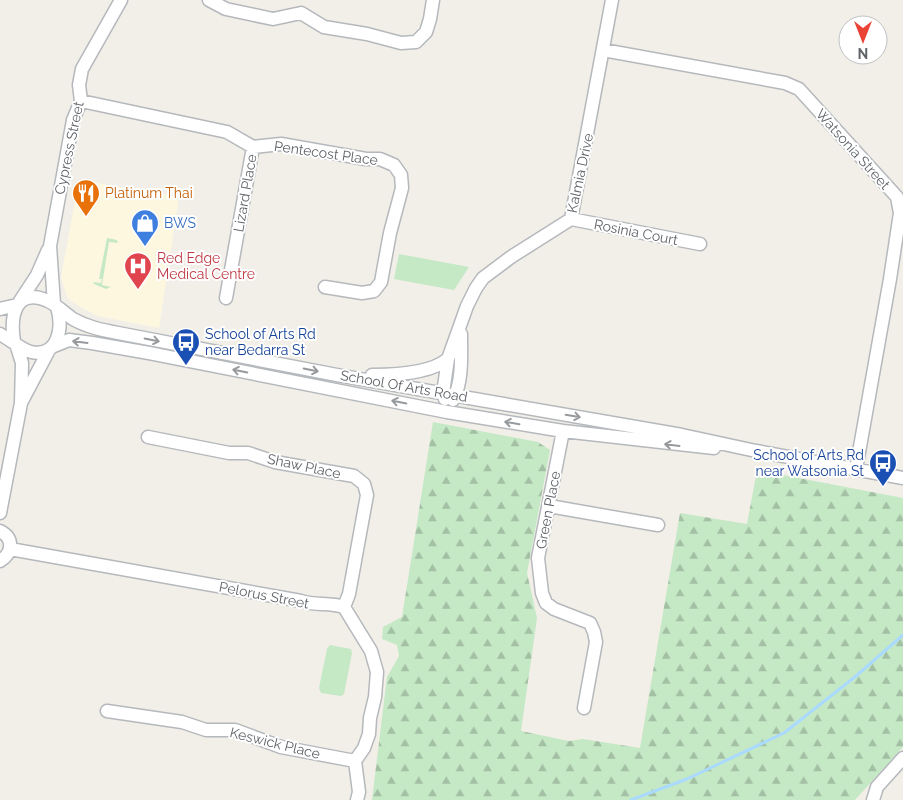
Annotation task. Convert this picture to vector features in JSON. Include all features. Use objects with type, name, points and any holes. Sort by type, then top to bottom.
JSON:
[{"type":"street","name":"Cypress Street","points":[[19,303],[37,276],[50,246],[73,120],[81,101],[79,85],[82,69],[122,0]]},
{"type":"street","points":[[210,0],[226,8],[273,19],[301,13],[324,27],[367,34],[401,43],[416,42],[426,32],[433,0]]},
{"type":"street","points":[[301,13],[303,0]]},
{"type":"street","name":"Kalmia Drive","points":[[450,394],[448,359],[467,306],[483,278],[511,257],[571,219],[612,0]]},
{"type":"street","name":"Watsonia Street","points":[[603,50],[785,83],[799,90],[897,197],[900,213],[897,280],[856,469]]},
{"type":"street","points":[[81,101],[227,132],[253,148]]},
{"type":"street","name":"Pentecost Place","points":[[253,148],[281,144],[380,159],[394,165],[401,175],[402,188],[390,233],[382,282],[374,291],[362,293],[325,287]]},
{"type":"street","name":"Lizard Place","points":[[226,298],[253,148]]},
{"type":"street","name":"Rosinia Court","points":[[571,219],[700,244]]},
{"type":"street","name":"Cypress Street","points":[[50,246],[55,306]]},
{"type":"street","points":[[0,309],[36,298],[43,299],[55,306],[60,325],[51,348],[21,403]]},
{"type":"street","points":[[0,513],[21,403],[22,362],[15,342],[12,319],[19,303]]},
{"type":"street","name":"School Of Arts Road","points":[[55,306],[73,319],[89,326],[118,333],[337,375],[682,435],[756,451],[903,478]]},
{"type":"street","name":"Kalmia Drive","points":[[447,412],[450,394],[461,362],[461,326]]},
{"type":"street","points":[[0,334],[30,352],[51,348]]},
{"type":"street","name":"School Of Arts Road","points":[[51,348],[69,340],[447,412],[564,431],[682,446],[756,451]]},
{"type":"street","points":[[337,375],[398,374],[436,366],[448,359]]},
{"type":"street","name":"Green Place","points":[[564,431],[538,558],[542,592],[546,603],[554,609],[590,623],[594,632],[596,642],[584,708]]},
{"type":"street","name":"Shaw Place","points":[[148,437],[229,453],[248,453],[275,462],[354,476],[364,484],[367,495],[349,594],[344,607]]},
{"type":"street","points":[[549,506],[658,525]]},
{"type":"street","points":[[0,531],[9,539],[10,549],[6,558],[0,561]]},
{"type":"street","name":"Pelorus Street","points":[[10,549],[301,601],[312,605],[333,604],[344,607]]},
{"type":"street","points":[[344,607],[371,651],[377,672],[369,734],[364,748],[355,761],[359,792],[357,800]]},
{"type":"street","name":"Keswick Place","points":[[107,711],[182,722],[206,730],[236,730],[281,747],[355,761]]},
{"type":"street","points":[[873,800],[876,787],[903,758]]},
{"type":"shaded area","points":[[79,180],[179,197],[159,328],[97,316],[72,302],[67,297],[61,277]]},
{"type":"green space","points":[[107,238],[117,240],[118,243],[109,242],[102,285],[111,287],[106,289],[93,282],[101,283],[102,279],[99,279]]},
{"type":"green space","points":[[399,254],[469,267],[454,290],[394,279]]},
{"type":"green space","points":[[433,422],[538,442],[550,450],[527,573],[537,618],[521,731],[569,741],[583,739],[640,748],[680,513],[747,524],[757,470],[903,498],[903,747],[855,800],[372,800],[387,677],[399,656],[397,645],[382,639],[383,627],[402,617]]},
{"type":"green space","points":[[330,645],[351,649],[352,653],[344,694],[341,696],[321,693],[319,688],[327,649]]},
{"type":"waterway","points":[[631,800],[687,779],[784,733],[856,676],[903,635]]},
{"type":"place","name":"Platinum Thai","points":[[86,217]]},
{"type":"place","name":"BWS","points":[[145,247]]},
{"type":"place","name":"Red Edge Medical Centre","points":[[138,290]]},
{"type":"place","name":"School of Arts Rd near Bedarra St","points":[[186,366]]},
{"type":"place","name":"School of Arts Rd near Watsonia St","points":[[883,487]]}]
